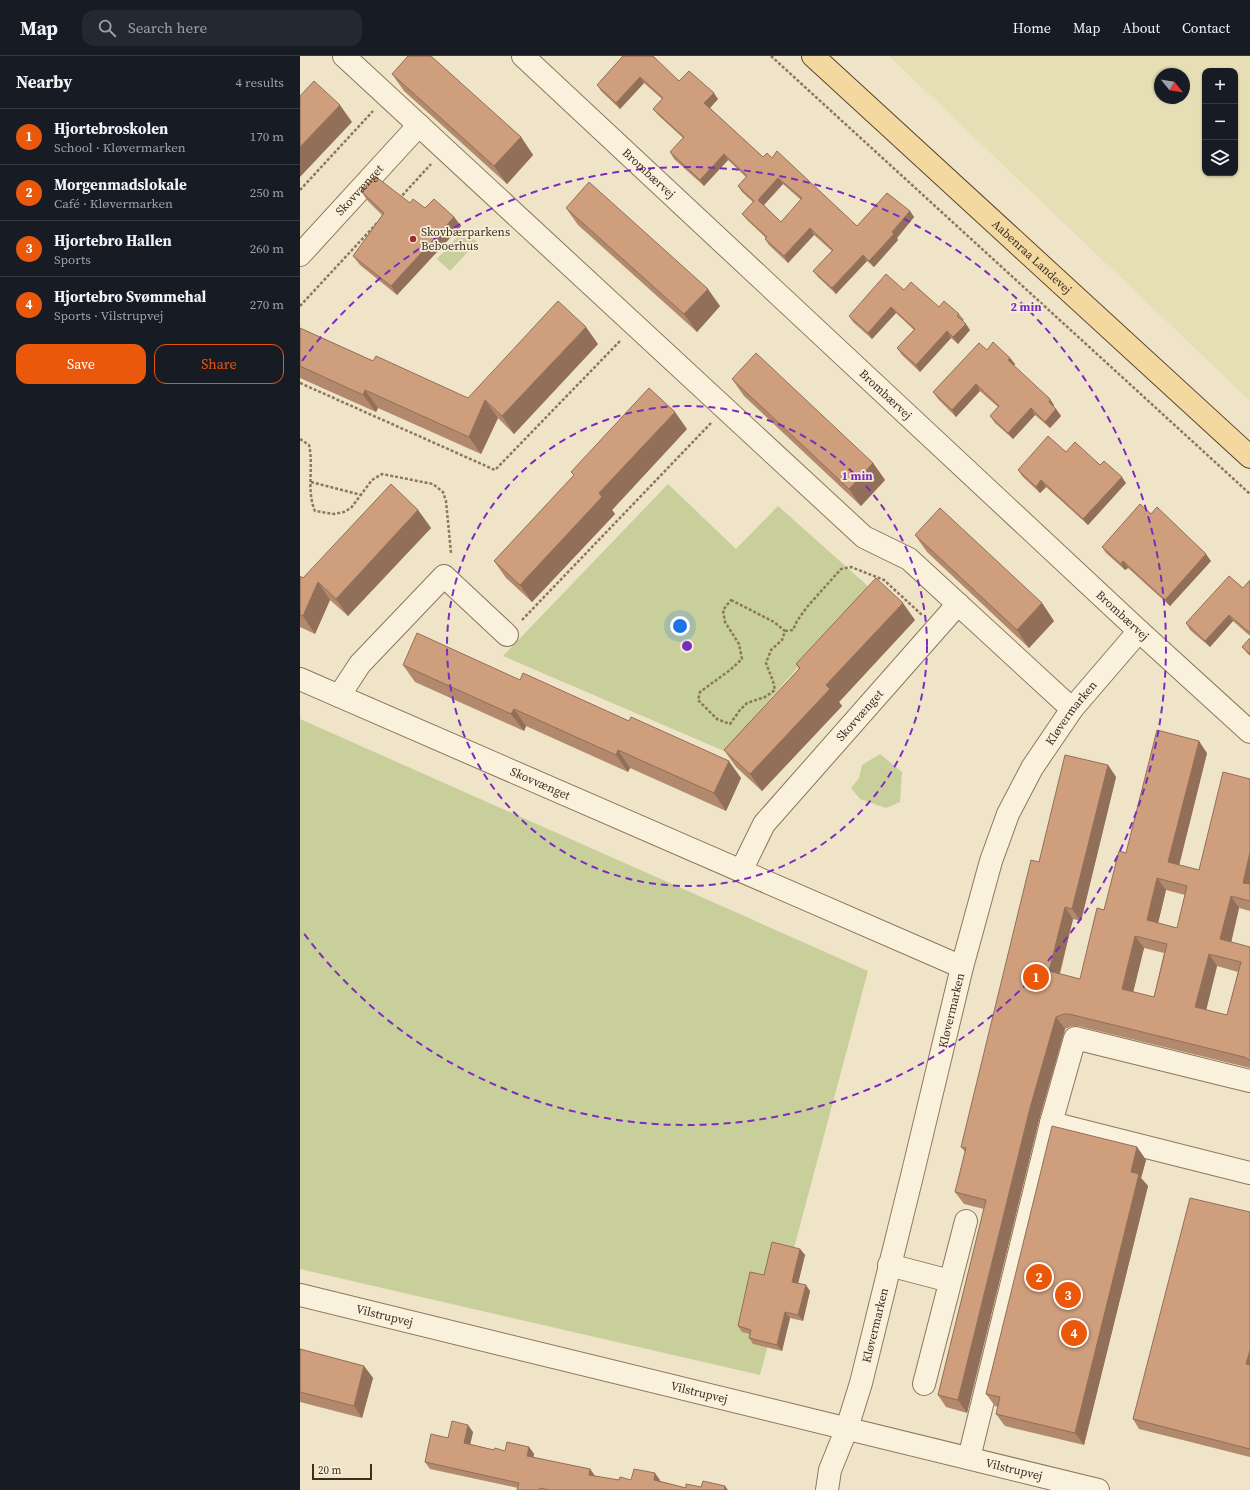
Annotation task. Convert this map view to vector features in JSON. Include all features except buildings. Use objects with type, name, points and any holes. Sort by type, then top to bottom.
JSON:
[{"type":"main road","name":"Aabenraa Landevej","points":[[813,56],[1250,457]]},
{"type":"street","points":[[344,56],[864,536],[909,559],[1072,709]]},
{"type":"street","name":"Brombærvej","points":[[523,56],[1139,631],[1250,732]]},
{"type":"street","name":"Skovvænget","points":[[300,255],[419,126]]},
{"type":"street","points":[[339,696],[360,664],[444,576],[507,635]]},
{"type":"street","name":"Skovvænget","points":[[741,871],[764,824],[958,604]]},
{"type":"street","name":"Kløvermarken","points":[[827,1490],[830,1470],[847,1428],[861,1383],[962,966],[991,861],[1008,814],[1032,768],[1072,709],[1139,631]]},
{"type":"street","name":"Skovvænget","points":[[300,679],[962,966]]},
{"type":"street","points":[[969,1458],[1051,1123],[1075,1038],[1250,1081]]},
{"type":"street","points":[[1051,1123],[1250,1173]]},
{"type":"street","points":[[924,1384],[966,1221]]},
{"type":"street","points":[[889,1265],[950,1281]]},
{"type":"street","name":"Vilstrupvej","points":[[300,1295],[1098,1490]]},
{"type":"path","points":[[771,56],[1250,494]]},
{"type":"path","points":[[300,190],[387,96]]},
{"type":"path","points":[[397,201],[445,149]]},
{"type":"path","points":[[300,306],[381,219]]},
{"type":"path","points":[[300,383],[495,470],[636,326]]},
{"type":"path","points":[[507,635],[726,409]]},
{"type":"path","points":[[300,439],[309,445],[311,454],[311,503],[315,511],[334,514],[344,512],[351,508],[372,480],[382,474],[432,484],[443,492],[446,501],[451,553]]},
{"type":"path","points":[[311,482],[361,495]]},
{"type":"path","points":[[785,632],[792,630],[807,607],[841,569],[851,567],[884,580],[937,628]]},
{"type":"path","points":[[731,600],[774,622],[785,632],[782,640],[771,650],[766,663],[773,681],[774,690],[765,697],[747,703],[730,724],[717,719],[698,700],[700,692],[730,670],[742,659],[740,644],[725,622],[723,610],[731,600]]},
{"type":"shaded area","points":[[889,56],[1250,56],[1250,401]]},
{"type":"green space","points":[[464,230],[477,242],[450,271],[437,259]]},
{"type":"green space","points":[[668,484],[736,549],[778,506],[869,587],[724,751],[503,656]]},
{"type":"green space","points":[[300,719],[868,971],[760,1375],[300,1269]]},
{"type":"green space","points":[[880,754],[902,772],[900,802],[886,808],[860,799],[851,788],[859,778],[862,765]]},
{"type":"place","name":"Skovbærparkens Beboerhus","points":[[413,239]]},
{"type":"place","name":"Hjortebroskolen","points":[[1036,977]]},
{"type":"place","name":"Morgenmadslokale","points":[[1039,1277]]},
{"type":"place","name":"Hjortebro Hallen","points":[[1068,1295]]},
{"type":"place","name":"Hjortebro Svømmehal","points":[[1074,1333]]}]
